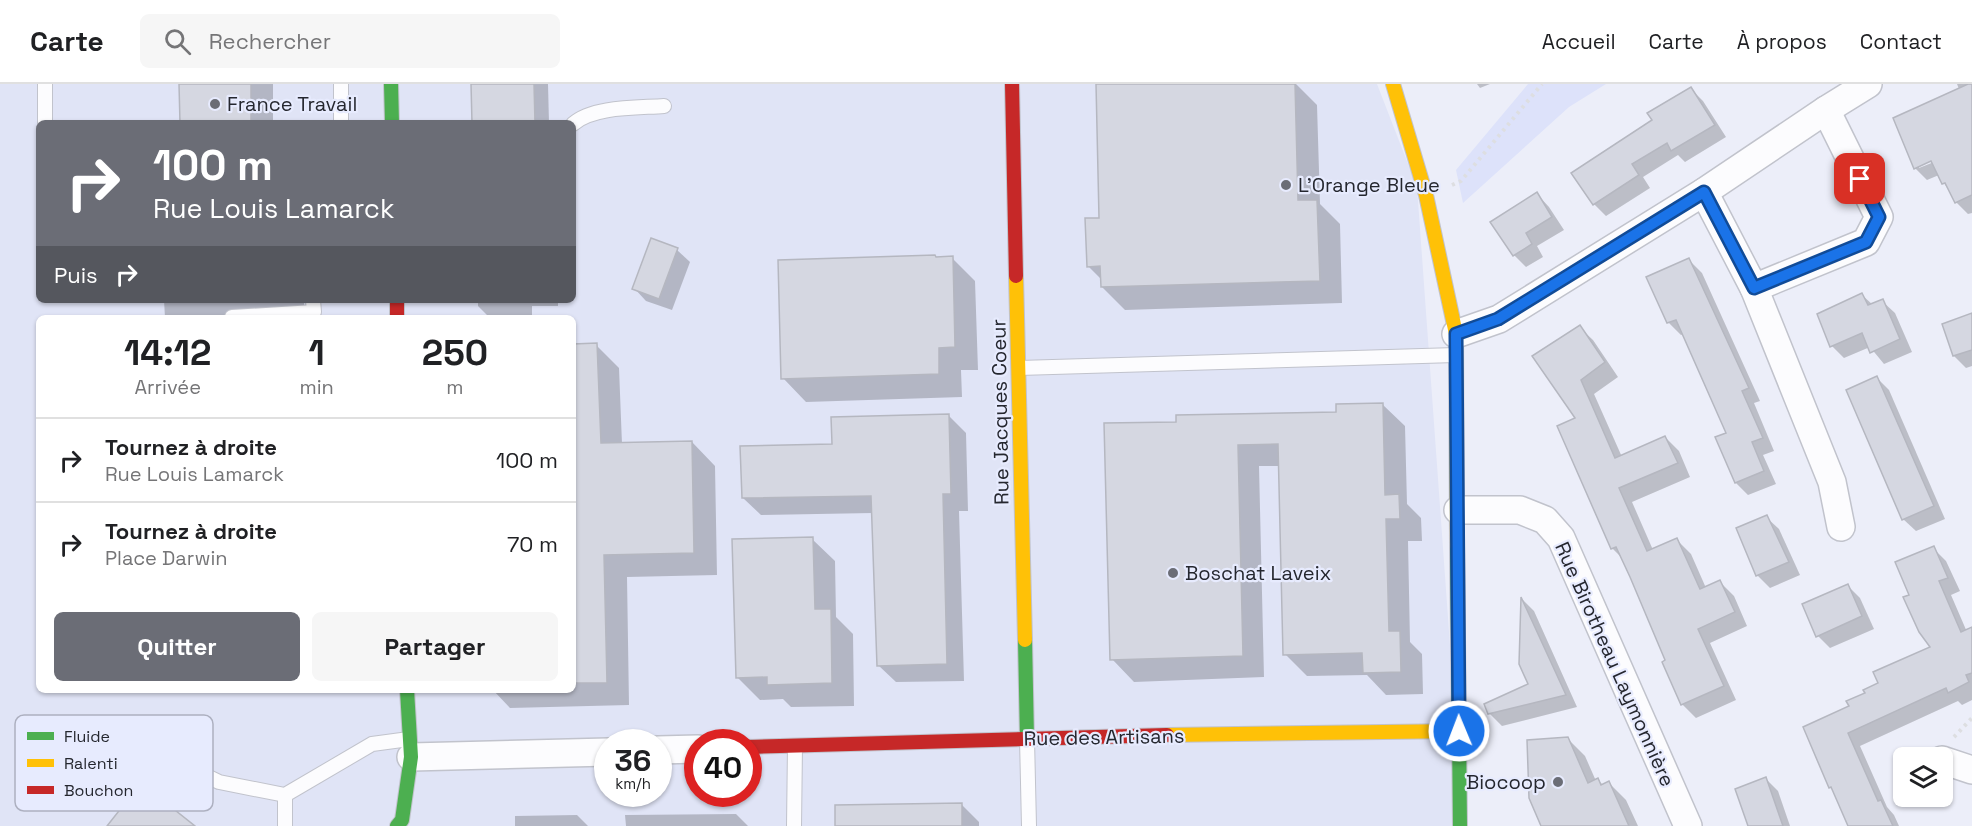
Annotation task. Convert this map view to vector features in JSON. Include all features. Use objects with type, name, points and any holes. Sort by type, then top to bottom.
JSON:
[{"type":"street","points":[[391,84],[392,120]]},
{"type":"street","name":"Rue Jacques Coeur","points":[[1012,84],[1027,739]]},
{"type":"street","points":[[1393,84],[1426,195],[1456,344],[1460,826]]},
{"type":"street","points":[[1456,344],[1704,192],[1868,84]]},
{"type":"street","points":[[1754,288],[1866,242],[1879,217],[1826,110]]},
{"type":"street","points":[[1704,192],[1754,288],[1832,482],[1841,527]]},
{"type":"street","name":"Rue Birotheau Laymonnière","points":[[1458,510],[1520,510],[1545,520],[1561,538],[1688,826]]},
{"type":"street","points":[[397,826],[402,820],[410,748],[407,693]]},
{"type":"street","name":"Rue des Artisans","points":[[762,747],[1459,731]]},
{"type":"street","points":[[410,748],[594,752]]},
{"type":"street","points":[[1953,764],[1972,770]]},
{"type":"lane","points":[[45,84],[45,120]]},
{"type":"lane","points":[[341,84],[341,120]]},
{"type":"lane","points":[[576,122],[599,112],[664,105]]},
{"type":"lane","points":[[252,315],[314,312],[314,303]]},
{"type":"lane","points":[[1018,368],[1456,344]]},
{"type":"lane","points":[[1027,739],[1029,826]]},
{"type":"lane","points":[[213,779],[285,795],[372,744],[410,748]]},
{"type":"lane","points":[[794,826],[795,746]]},
{"type":"lane","points":[[285,795],[285,826]]},
{"type":"path","points":[[1426,195],[1461,182],[1542,84]]},
{"type":"shaded area","points":[[0,84],[1377,84],[1417,187],[1463,826],[0,826]]},
{"type":"shaded area","points":[[1528,84],[1606,84],[1569,107],[1463,203],[1456,170]]},
{"type":"building","name":"France Travail","points":[[179,84],[251,84],[251,120],[180,120]]},
{"type":"building","points":[[471,84],[534,84],[535,120],[472,120]]},
{"type":"building","points":[[1096,84],[1295,84],[1298,200],[1317,200],[1320,281],[1101,287],[1100,266],[1087,267],[1085,218],[1099,218]]},
{"type":"building","points":[[1972,84],[1972,195],[1955,203],[1945,183],[1942,184],[1931,161],[1914,169],[1893,118]]},
{"type":"building","points":[[1691,87],[1715,125],[1671,151],[1667,143],[1632,164],[1639,175],[1593,205],[1571,173],[1652,120],[1647,113]]},
{"type":"building","points":[[1537,192],[1552,217],[1526,233],[1532,244],[1513,256],[1490,222]]},
{"type":"building","points":[[651,238],[678,248],[659,299],[632,289]]},
{"type":"building","points":[[935,255],[936,257],[953,256],[955,347],[939,348],[939,374],[781,379],[778,260]]},
{"type":"building","points":[[1689,258],[1749,388],[1742,391],[1763,438],[1752,442],[1764,471],[1735,483],[1715,437],[1726,433],[1676,320],[1667,323],[1646,277]]},
{"type":"building","points":[[1862,293],[1868,305],[1883,299],[1900,339],[1870,353],[1862,333],[1830,347],[1817,314]]},
{"type":"building","points":[[1972,313],[1972,350],[1953,356],[1942,324]]},
{"type":"building","points":[[1580,325],[1605,362],[1581,380],[1615,458],[1665,436],[1678,463],[1619,488],[1647,551],[1677,538],[1700,589],[1720,580],[1735,612],[1698,629],[1724,686],[1681,705],[1630,577],[1616,547],[1611,549],[1557,426],[1575,418],[1532,356]]},
{"type":"building","points":[[597,343],[601,443],[692,441],[694,553],[604,555],[607,683],[576,683],[576,344]]},
{"type":"building","points":[[1877,376],[1934,506],[1902,520],[1846,390]]},
{"type":"building","points":[[1383,403],[1385,495],[1399,494],[1400,519],[1386,519],[1389,631],[1400,631],[1401,672],[1363,673],[1362,653],[1283,655],[1278,444],[1238,445],[1243,656],[1110,660],[1104,423],[1176,422],[1176,415],[1336,412],[1336,404]]},
{"type":"building","points":[[949,414],[951,494],[943,494],[947,664],[877,666],[871,496],[742,498],[740,446],[832,444],[831,417]]},
{"type":"building","points":[[1767,515],[1789,562],[1756,576],[1736,528]]},
{"type":"building","points":[[813,537],[815,609],[831,609],[832,683],[767,685],[767,677],[736,678],[732,539]]},
{"type":"building","points":[[1934,546],[1948,578],[1939,581],[1961,632],[1972,627],[1972,673],[1966,675],[1969,682],[1948,693],[1946,688],[1848,733],[1878,801],[1881,800],[1893,826],[1848,826],[1803,727],[1849,706],[1846,701],[1865,693],[1863,690],[1878,683],[1873,672],[1930,647],[1919,632],[1903,597],[1909,595],[1895,562]]},
{"type":"building","points":[[1848,584],[1862,616],[1816,637],[1802,604]]},
{"type":"building","points":[[1521,597],[1566,695],[1488,714],[1484,704],[1528,684],[1519,664]]},
{"type":"building","name":"Biocoop","points":[[1568,737],[1588,783],[1598,778],[1601,785],[1609,781],[1629,826],[1541,826],[1529,798],[1527,740]]},
{"type":"building","points":[[1766,777],[1783,826],[1748,826],[1735,789]]},
{"type":"building","points":[[962,803],[962,826],[835,826],[835,805]]},
{"type":"building","points":[[119,811],[176,811],[195,826],[107,826]]},
{"type":"traffic: fast","points":[[391,84],[392,120]]},
{"type":"traffic: fast","points":[[1457,545],[1460,826]]},
{"type":"traffic: fast","points":[[1025,640],[1027,739]]},
{"type":"traffic: fast","points":[[397,826],[402,820],[411,757],[407,693]]},
{"type":"traffic: slow","points":[[1393,84],[1426,195],[1456,334],[1457,545]]},
{"type":"traffic: slow","points":[[1016,276],[1025,640]]},
{"type":"traffic: slow","points":[[1167,735],[1459,731]]},
{"type":"traffic: jam","points":[[1012,84],[1016,276]]},
{"type":"traffic: jam","points":[[397,303],[397,315]]},
{"type":"traffic: jam","points":[[762,747],[1167,735]]},
{"type":"place","name":"France Travail","points":[[215,104]]},
{"type":"place","name":"L'Orange Bleue","points":[[1286,185]]},
{"type":"place","name":"Boschat Laveix","points":[[1173,573]]},
{"type":"place","name":"Biocoop","points":[[1558,782]]},
{"type":"route","points":[[1459,731],[1456,334],[1498,319],[1704,192],[1754,288],[1866,242],[1879,217],[1860,179]]}]
